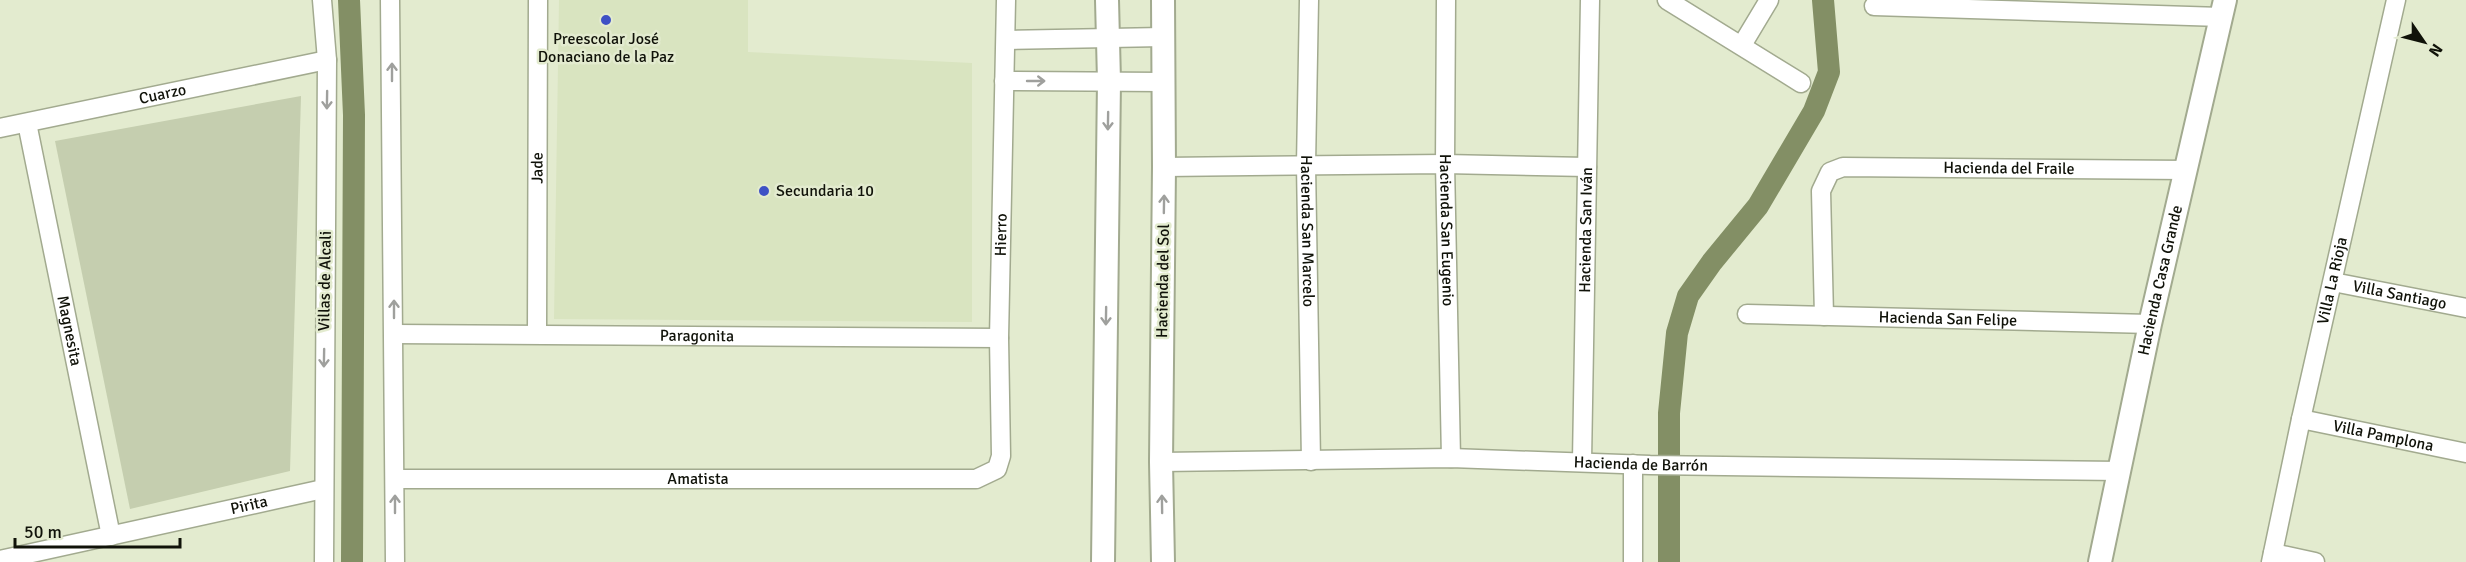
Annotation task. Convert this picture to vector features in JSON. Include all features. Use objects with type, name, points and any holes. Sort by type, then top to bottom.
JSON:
[{"type":"street","name":"Villas de Alcali","points":[[322,0],[327,60],[324,562]]},
{"type":"street","points":[[390,0],[395,562]]},
{"type":"street","name":"Jade","points":[[537,334],[538,0]]},
{"type":"street","name":"Hierro","points":[[997,469],[1001,456],[999,338],[1006,0]]},
{"type":"street","points":[[1103,562],[1107,0]]},
{"type":"street","name":"Hacienda del Sol","points":[[1163,0],[1161,462],[1163,562]]},
{"type":"street","name":"Hacienda San Marcelo","points":[[1309,0],[1306,165],[1311,461]]},
{"type":"street","name":"Hacienda San Eugenio","points":[[1446,0],[1444,164],[1451,458]]},
{"type":"street","name":"Hacienda San Iván","points":[[1582,461],[1590,0]]},
{"type":"street","points":[[1667,0],[1801,83]]},
{"type":"street","points":[[1742,45],[1769,0]]},
{"type":"street","name":"Villa La Rioja","points":[[2272,557],[2396,0]]},
{"type":"street","points":[[1874,6],[1948,3],[2223,8]]},
{"type":"street","name":"Hacienda Casa Grande","points":[[2100,562],[2150,324],[2223,8]]},
{"type":"street","points":[[1006,40],[1163,37]]},
{"type":"street","name":"Cuarzo","points":[[0,128],[327,60]]},
{"type":"street","points":[[1004,81],[1162,82]]},
{"type":"street","name":"Magnesita","points":[[27,123],[111,536]]},
{"type":"street","points":[[1164,167],[1444,164],[1587,166]]},
{"type":"street","name":"Hacienda del Fraile","points":[[1824,316],[1821,191],[1830,172],[1843,167],[2187,170]]},
{"type":"street","name":"Villa Santiago","points":[[2333,282],[2466,308]]},
{"type":"street","name":"Hacienda San Felipe","points":[[1746,314],[2150,324]]},
{"type":"street","name":"Paragonita","points":[[394,334],[999,338]]},
{"type":"street","name":"Villa Pamplona","points":[[2301,419],[2466,453]]},
{"type":"street","name":"Hacienda de Barrón","points":[[1161,462],[1451,458],[1641,464],[2120,471]]},
{"type":"street","points":[[1633,562],[1641,464]]},
{"type":"street","name":"Amatista","points":[[396,479],[976,479],[997,469]]},
{"type":"street","name":"Pirita","points":[[0,560],[323,489]]},
{"type":"street","points":[[2272,557],[2315,562]]},
{"type":"shaded area","name":"Secundaria 10","points":[[559,0],[748,0],[748,52],[972,63],[972,322],[554,319]]},
{"type":"shaded area","points":[[301,96],[290,471],[130,509],[55,141]]},
{"type":"waterway","points":[[349,0],[354,115],[352,562]]},
{"type":"waterway","points":[[1669,562],[1669,413],[1677,333],[1688,296],[1712,262],[1758,206],[1814,111],[1829,72],[1823,0]]},
{"type":"place","name":"Preescolar José Donaciano de la Paz","points":[[606,20]]},
{"type":"place","name":"Secundaria 10","points":[[764,191]]}]
